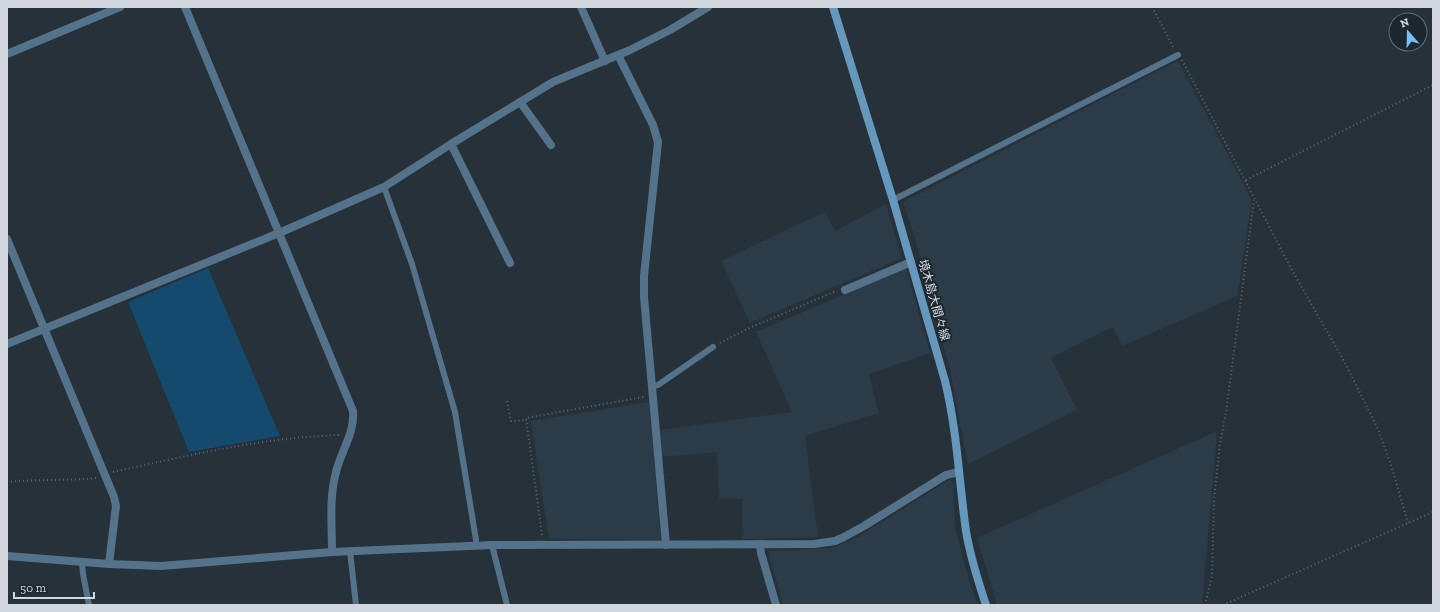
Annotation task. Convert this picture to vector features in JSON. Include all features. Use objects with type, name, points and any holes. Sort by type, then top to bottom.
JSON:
[{"type":"main road","name":"境木島大間々線","points":[[832,7],[893,200],[951,404],[966,532],[971,557],[986,605]]},
{"type":"street","points":[[7,54],[120,7]]},
{"type":"street","points":[[185,7],[353,411],[354,422],[351,434],[336,470],[333,486],[332,552]]},
{"type":"street","points":[[581,7],[605,61]]},
{"type":"street","points":[[7,344],[279,233],[384,187],[451,144],[565,76],[605,61],[670,30],[708,7]]},
{"type":"street","points":[[618,55],[653,125],[658,142],[644,276],[644,297],[666,545]]},
{"type":"street","points":[[520,102],[551,145]]},
{"type":"street","points":[[451,144],[510,263]]},
{"type":"street","points":[[7,240],[114,497],[116,506],[108,564]]},
{"type":"street","points":[[845,290],[911,262]]},
{"type":"street","points":[[7,556],[108,564],[161,566],[332,552],[476,545],[814,544],[835,541],[864,526],[946,474],[959,472]]},
{"type":"street","points":[[760,544],[761,553],[776,605]]},
{"type":"lane","points":[[893,200],[1178,55]]},
{"type":"lane","points":[[384,187],[412,264],[456,412],[476,545]]},
{"type":"lane","points":[[652,386],[658,385],[713,347]]},
{"type":"lane","points":[[492,545],[507,605]]},
{"type":"lane","points":[[350,551],[356,605]]},
{"type":"lane","points":[[82,562],[89,605]]},
{"type":"path","points":[[1152,7],[1182,60],[1294,272],[1344,361],[1378,429],[1391,465],[1408,523]]},
{"type":"path","points":[[1246,180],[1433,85]]},
{"type":"path","points":[[1206,605],[1212,576],[1214,499],[1220,444],[1226,412],[1255,199]]},
{"type":"path","points":[[713,347],[747,329],[839,290],[845,290]]},
{"type":"path","points":[[507,401],[511,421],[527,420],[526,418],[652,395]]},
{"type":"path","points":[[527,420],[544,545]]},
{"type":"path","points":[[7,482],[96,478],[156,463],[253,444],[280,440],[351,434]]},
{"type":"path","points":[[1223,605],[1433,512]]},
{"type":"shaded area","points":[[1177,61],[1252,200],[1237,296],[1122,346],[1113,327],[1051,358],[1077,410],[968,464],[950,370],[915,238],[903,202]]},
{"type":"shaded area","points":[[886,204],[902,258],[750,323],[721,261],[825,212],[835,231]]},
{"type":"shaded area","points":[[208,268],[280,436],[189,452],[128,302]]},
{"type":"shaded area","points":[[906,268],[930,353],[869,374],[879,413],[805,436],[818,537],[743,539],[742,499],[719,499],[717,452],[661,457],[659,430],[792,412],[756,332]]},
{"type":"shaded area","points":[[649,402],[661,540],[549,539],[531,421]]},
{"type":"shaded area","points":[[1217,431],[1202,605],[997,605],[977,538]]},
{"type":"shaded area","points":[[949,480],[953,482],[955,527],[971,587],[978,605],[783,605],[768,551],[831,548],[854,539]]}]
